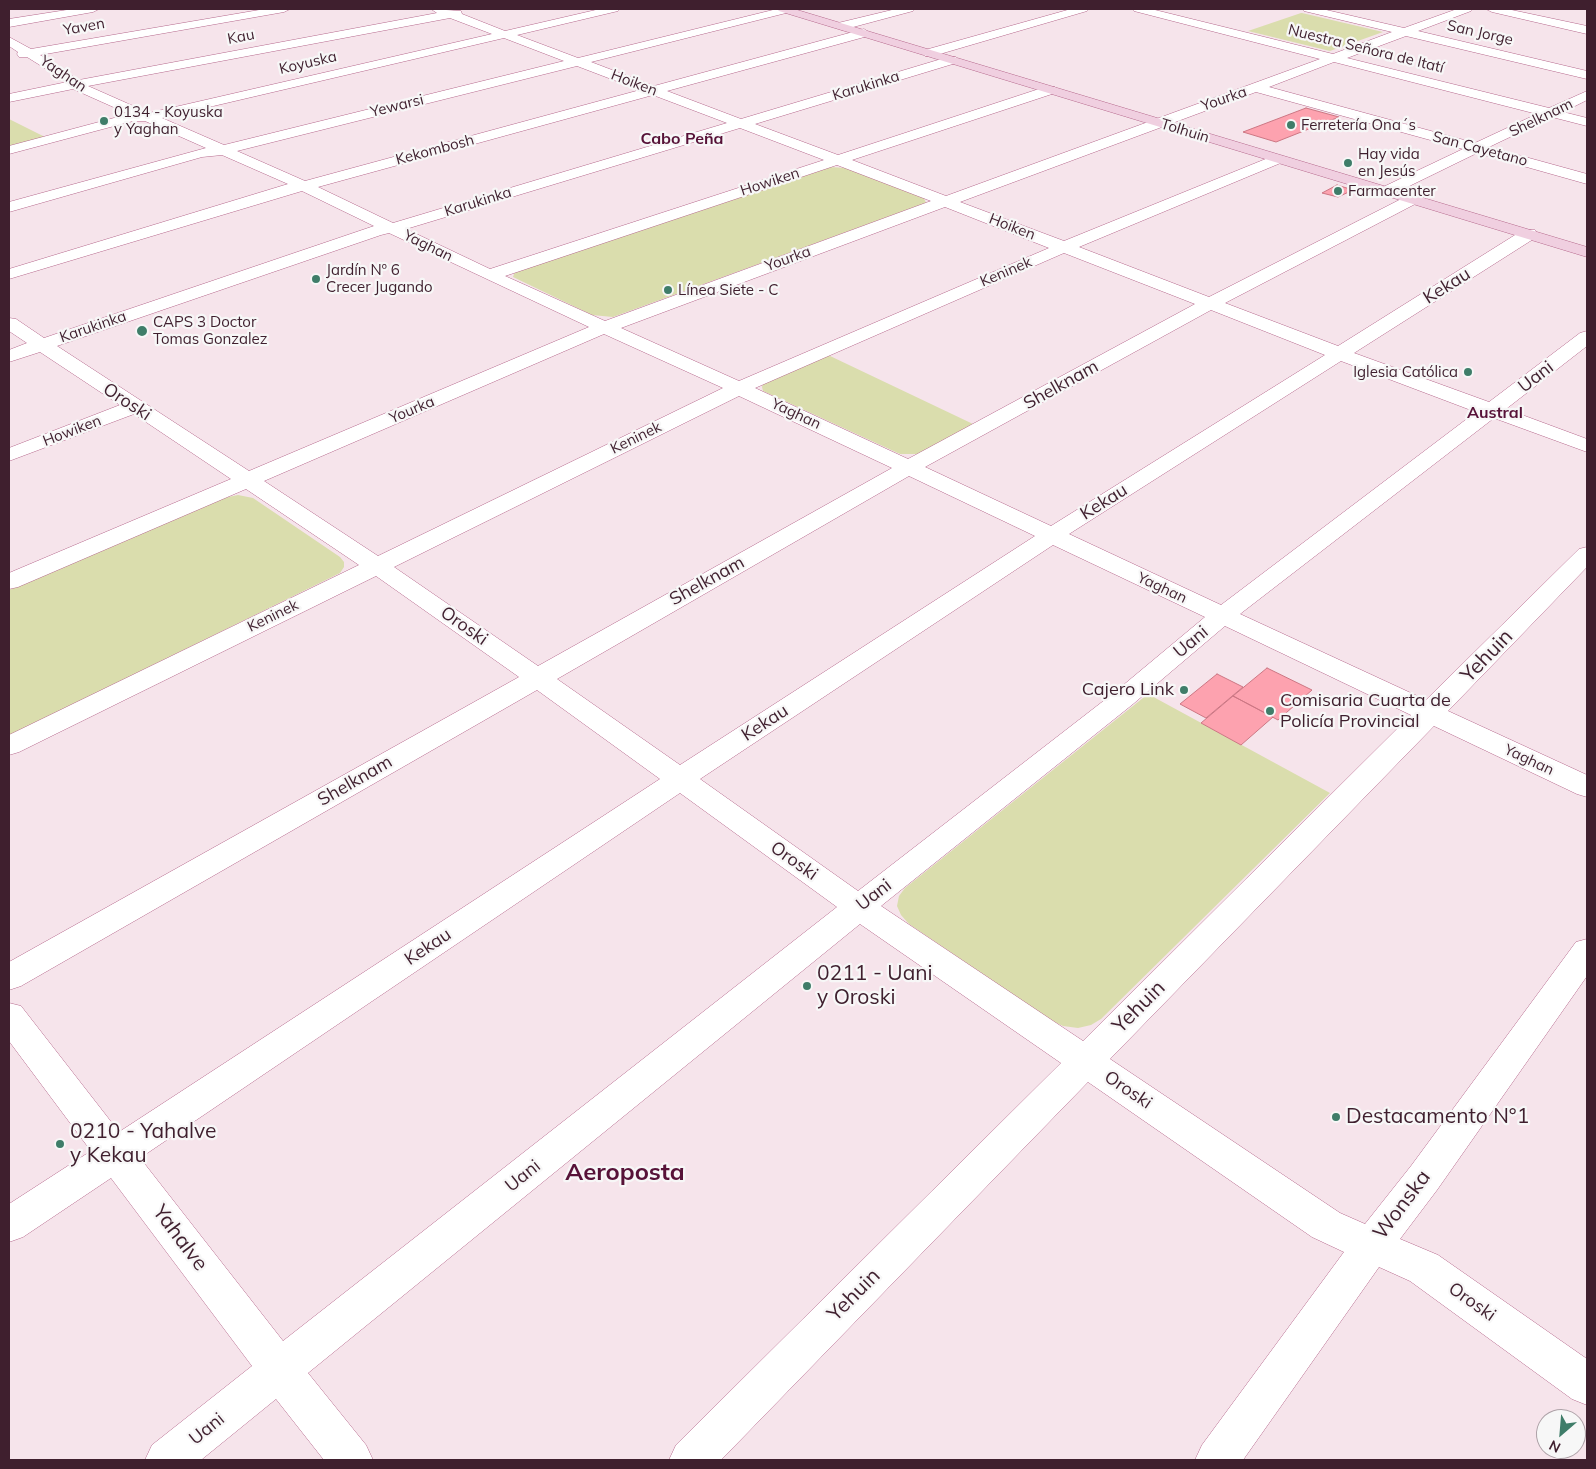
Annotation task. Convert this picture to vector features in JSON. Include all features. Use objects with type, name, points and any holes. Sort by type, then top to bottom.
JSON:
[{"type":"street","points":[[9,23],[93,9]]},
{"type":"street","name":"Yaven","points":[[9,56],[284,9]]},
{"type":"street","name":"Hoiken","points":[[436,9],[838,160],[1340,354],[1587,446]]},
{"type":"street","name":"Kau","points":[[9,98],[479,9]]},
{"type":"street","name":"Koyuska","points":[[9,150],[133,117],[148,117],[614,9]]},
{"type":"street","name":"Tolhuin","points":[[785,9],[1587,252]]},
{"type":"street","name":"Yewarsi","points":[[9,207],[201,153],[220,151],[785,9]]},
{"type":"street","points":[[842,26],[909,9]]},
{"type":"street","points":[[929,53],[1083,9]]},
{"type":"street","name":"Nuestra Señora de Itatí","points":[[1138,9],[1587,122]]},
{"type":"street","name":"San Jorge","points":[[1308,9],[1587,75]]},
{"type":"street","name":"Yourka","points":[[9,582],[603,328],[1158,123],[1258,88],[1467,9]]},
{"type":"street","points":[[1492,9],[1587,30]]},
{"type":"street","name":"Kekombosh","points":[[9,274],[288,188],[304,186],[864,33]]},
{"type":"street","name":"Yaghan","points":[[9,41],[73,80],[75,86],[148,117],[220,151],[304,186],[490,276],[910,467],[1051,536],[1587,787]]},
{"type":"street","name":"Karukinka","points":[[9,356],[378,230],[392,228],[952,60]]},
{"type":"street","name":"San Cayetano","points":[[1258,88],[1587,179]]},
{"type":"street","name":"Howiken","points":[[490,276],[1050,90]]},
{"type":"street","name":"Shelknam","points":[[1386,191],[1478,149],[1587,95]]},
{"type":"street","name":"Keninek","points":[[9,746],[739,388],[1065,247],[1278,159]]},
{"type":"street","name":"Shelknam","points":[[9,977],[910,467],[1211,303],[1413,199]]},
{"type":"street","name":"Kekau","points":[[9,1224],[680,779],[1051,536],[1530,234]]},
{"type":"street","name":"Oroski","points":[[9,323],[376,565],[537,677],[859,907],[1326,1225],[1424,1268],[1587,1384]]},
{"type":"street","name":"Uani","points":[[168,1460],[859,907],[1124,698],[1222,616],[1587,337]]},
{"type":"street","name":"Howiken","points":[[9,455],[134,407]]},
{"type":"street","name":"Yehuin","points":[[691,1460],[1587,554]]},
{"type":"street","name":"Wonska","points":[[1217,1460],[1373,1244],[1424,1178],[1587,951]]},
{"type":"street","name":"Yahalve","points":[[9,1016],[351,1460]]},
{"type":"green space","points":[[1301,13],[1383,32],[1330,51],[1248,31]]},
{"type":"green space","points":[[9,119],[45,137],[9,146]]},
{"type":"green space","points":[[829,167],[847,168],[924,198],[926,203],[613,317],[592,315],[513,277],[515,271]]},
{"type":"green space","points":[[828,355],[973,424],[917,454],[900,454],[763,391],[763,383]]},
{"type":"green space","points":[[238,495],[253,498],[340,557],[344,562],[344,567],[340,573],[9,736],[9,590],[219,499]]},
{"type":"green space","points":[[1148,694],[1330,793],[1101,1019],[1091,1025],[1078,1028],[1063,1026],[1050,1020],[909,924],[901,915],[897,906],[899,896],[905,888]]},
{"type":"building","name":"Ferretería Ona´s","points":[[1306,108],[1339,117],[1276,142],[1243,132]]},
{"type":"building","name":"Farmacenter","points":[[1337,185],[1353,190],[1338,197],[1322,193]]},
{"type":"building","points":[[1267,668],[1312,690],[1278,720],[1233,696]]},
{"type":"building","points":[[1217,674],[1243,687],[1206,718],[1180,704]]},
{"type":"building","points":[[1233,696],[1273,717],[1241,745],[1201,723]]},
{"type":"place","name":"0134 - Koyuska y Yaghan","points":[[104,121]]},
{"type":"place","name":"Ferretería Ona´s","points":[[1291,125]]},
{"type":"place","name":"Hay vida en Jesús","points":[[1348,163]]},
{"type":"place","name":"Farmacenter","points":[[1338,191]]},
{"type":"place","name":"Jardín Nº 6 Crecer Jugando","points":[[316,279]]},
{"type":"place","name":"Línea Siete - C","points":[[668,290]]},
{"type":"place","name":"CAPS 3 Doctor Tomas Gonzalez","points":[[142,331]]},
{"type":"place","name":"Iglesia Católica","points":[[1468,372]]},
{"type":"place","name":"Cajero Link","points":[[1184,690]]},
{"type":"place","name":"Comisaria Cuarta de Policía Provincial","points":[[1270,711]]},
{"type":"place","name":"0211 - Uani y Oroski","points":[[807,986]]},
{"type":"place","name":"Destacamento N°1","points":[[1336,1117]]},
{"type":"place","name":"0210 - Yahalve y Kekau","points":[[60,1144]]},
{"type":"district","name":"Cabo Peña","points":[[682,139]]},
{"type":"district","name":"Austral","points":[[1495,413]]},
{"type":"district","name":"Aeroposta","points":[[625,1173]]}]
